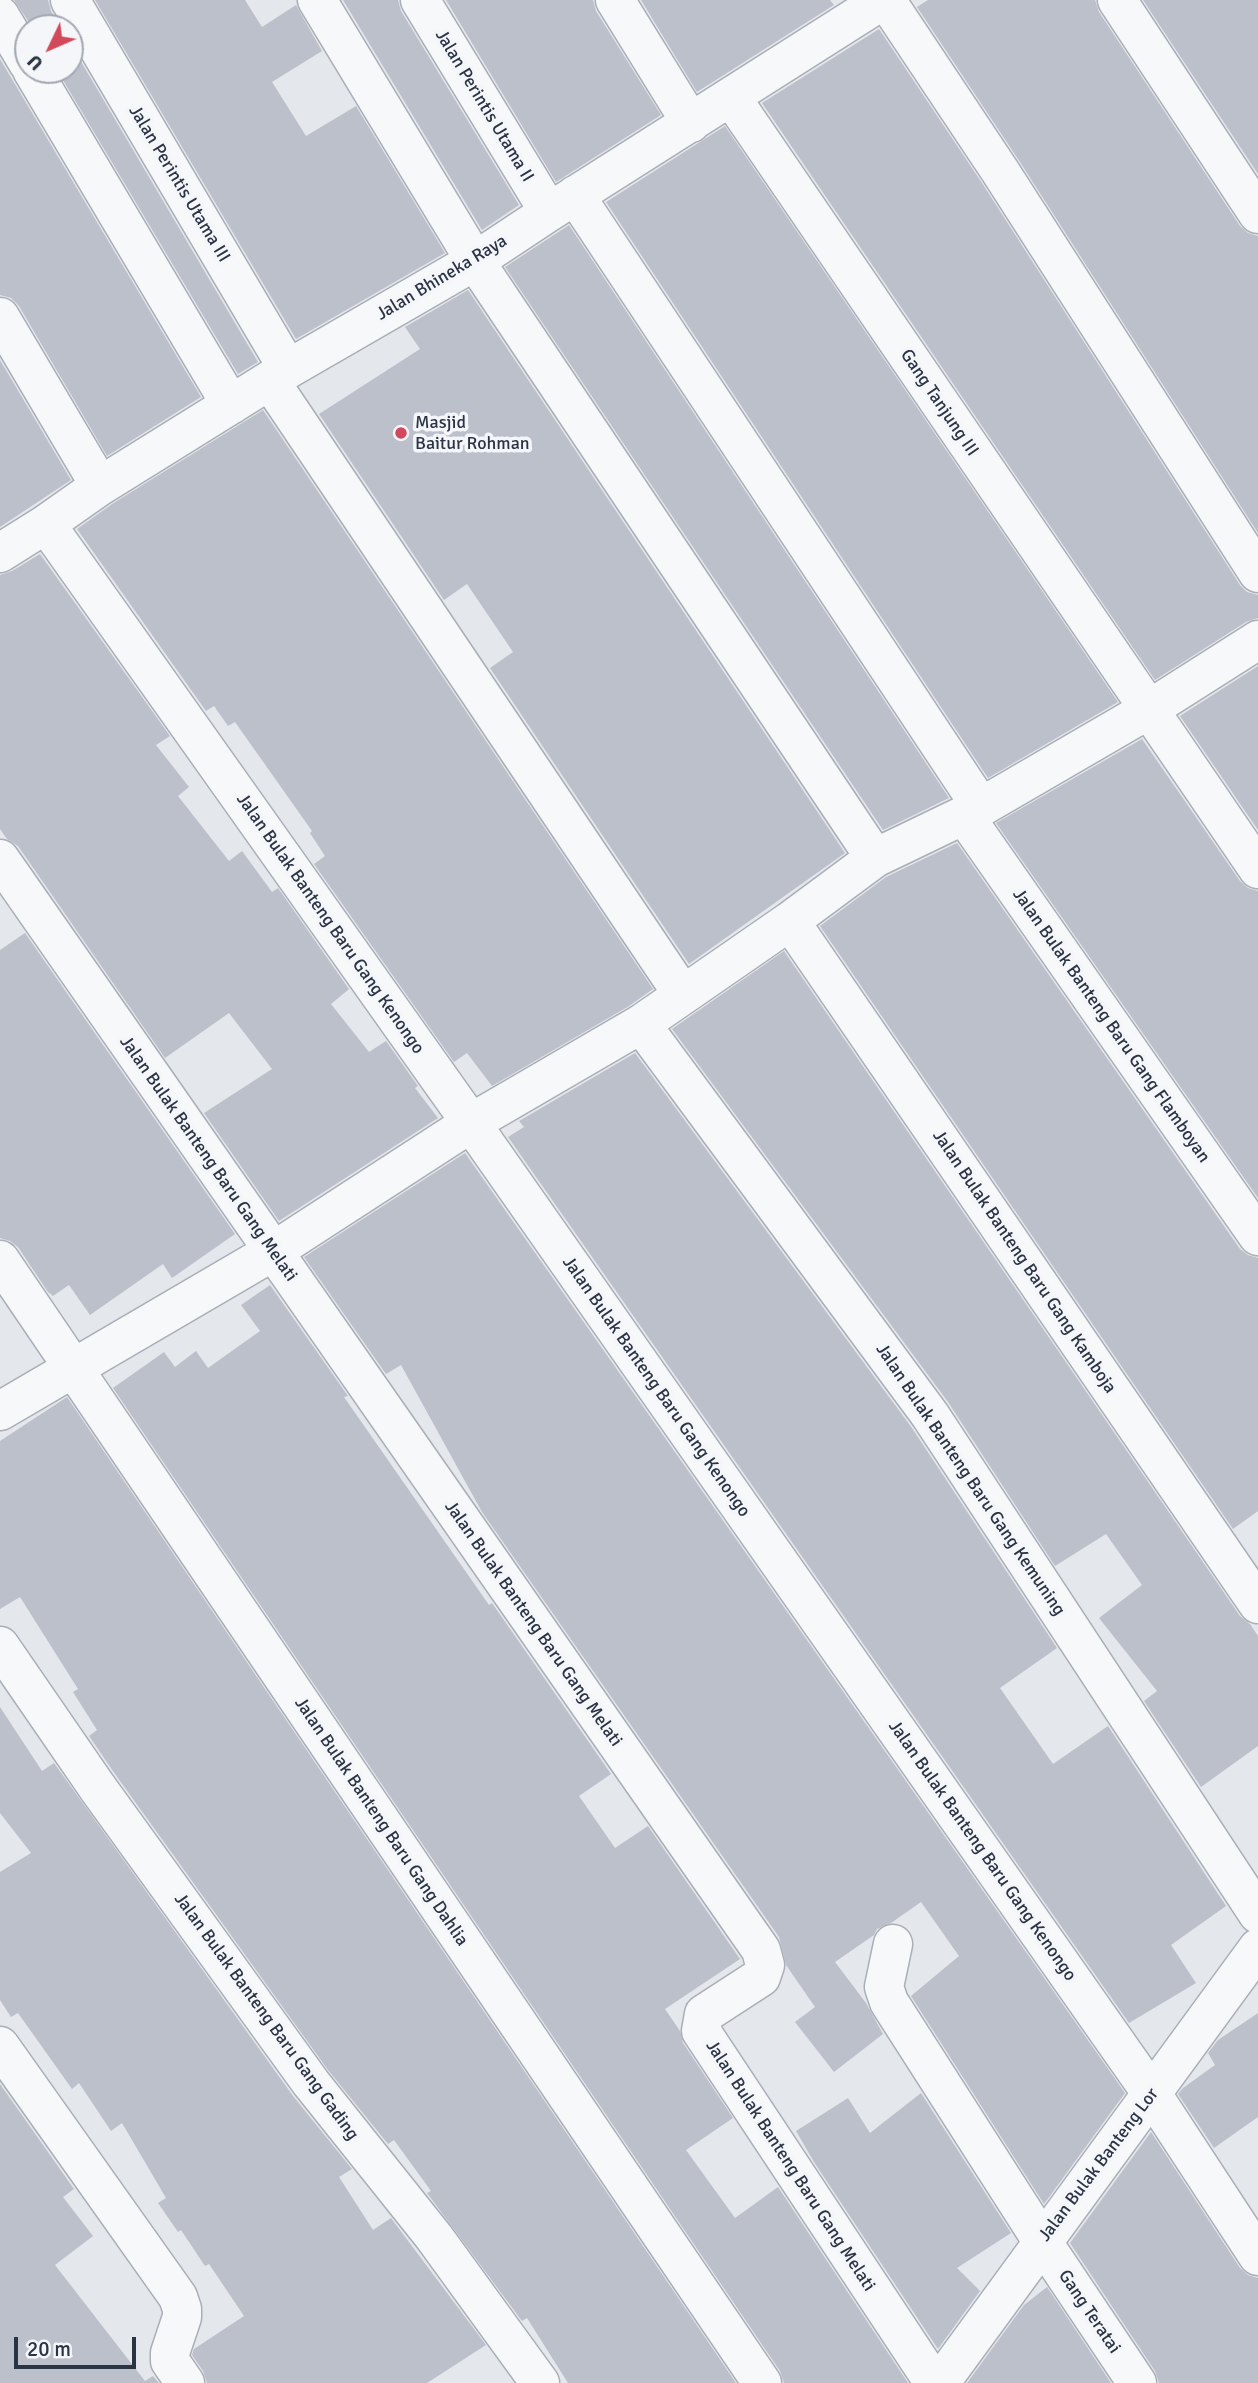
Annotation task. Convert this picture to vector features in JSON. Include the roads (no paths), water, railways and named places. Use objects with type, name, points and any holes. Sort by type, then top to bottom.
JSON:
[{"type":"street","name":"Jalan Perintis Utama III","points":[[70,0],[279,375],[683,995]]},
{"type":"street","points":[[317,0],[475,261],[875,858]]},
{"type":"street","name":"Jalan Perintis Utama II","points":[[420,0],[562,203],[972,811]]},
{"type":"street","points":[[615,0],[691,123]]},
{"type":"street","name":"Jalan Bhineka Raya","points":[[0,553],[100,485],[279,375],[475,261],[562,203],[885,0]]},
{"type":"street","points":[[885,0],[1000,171],[1258,573]]},
{"type":"street","points":[[1117,0],[1258,214]]},
{"type":"street","points":[[0,16],[14,40]]},
{"type":"street","points":[[40,84],[231,405]]},
{"type":"street","name":"Gang Tanjung III","points":[[731,97],[1258,869]]},
{"type":"street","points":[[0,317],[100,485]]},
{"type":"street","name":"Jalan Bulak Banteng Baru Gang Kenongo","points":[[46,524],[471,1123],[1152,2094],[1258,2256]]},
{"type":"street","points":[[0,1410],[272,1252],[471,1123],[641,1024],[790,921],[875,858],[972,811],[1148,710],[1258,640]]},
{"type":"street","name":"Jalan Bulak Banteng Baru Gang Flamboyan","points":[[972,811],[1258,1236]]},
{"type":"street","name":"Jalan Bulak Banteng Baru Gang Melati","points":[[0,859],[761,1951],[765,1965],[761,1977],[704,2014],[701,2031],[934,2383]]},
{"type":"street","name":"Jalan Bulak Banteng Baru Gang Kamboja","points":[[790,921],[1258,1604]]},
{"type":"street","name":"Jalan Bulak Banteng Baru Gang Kemuning","points":[[641,1024],[930,1415],[1258,1914]]},
{"type":"street","name":"Jalan Bulak Banteng Baru Gang Dahlia","points":[[0,1260],[762,2383]]},
{"type":"street","name":"Jalan Bulak Banteng Baru Gang Gading","points":[[0,1646],[97,1787],[311,2083],[434,2236],[540,2383]]},
{"type":"street","name":"Gang Teratai","points":[[893,1944],[884,1987],[889,2002],[1042,2241],[1137,2383]]},
{"type":"street","name":"Jalan Bulak Banteng Lor","points":[[940,2383],[1258,1948]]},
{"type":"street","points":[[0,2046],[178,2297],[183,2309],[182,2317],[170,2353],[170,2361],[185,2383]]},
{"type":"place","name":"Masjid Baitur Rohman","points":[[401,433]]}]
